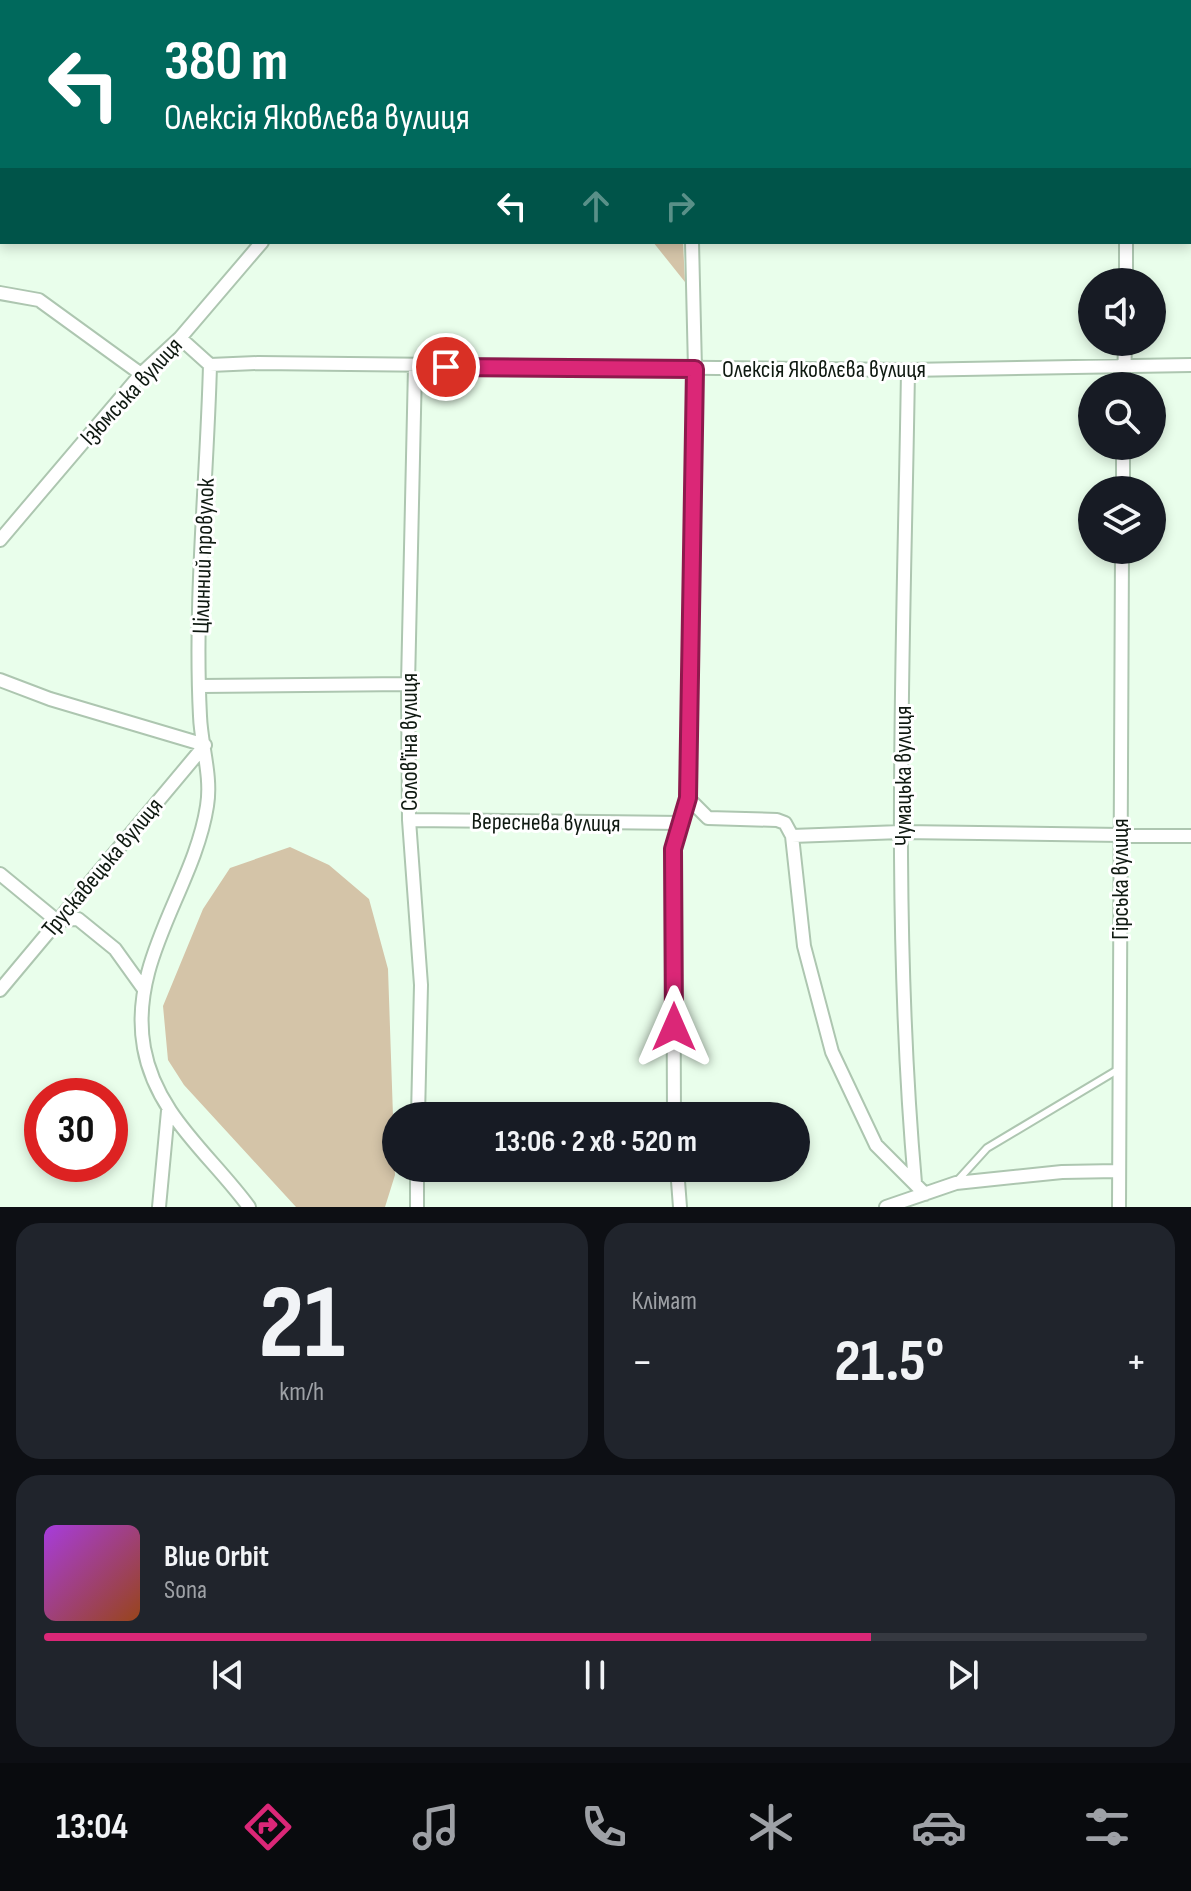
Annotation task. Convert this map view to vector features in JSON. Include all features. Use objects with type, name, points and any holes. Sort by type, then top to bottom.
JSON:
[{"type":"street","name":"Ізюмська вулиця","points":[[0,540],[141,374],[180,338],[260,244]]},
{"type":"street","points":[[674,1102],[673,849],[688,798],[695,369],[692,244]]},
{"type":"street","points":[[1126,244],[1126,268]]},
{"type":"street","points":[[0,293],[39,300],[141,374]]},
{"type":"street","points":[[180,338],[210,365]]},
{"type":"street","points":[[1124,356],[1124,372]]},
{"type":"street","name":"Олексія Яковлєва вулиця","points":[[210,365],[908,370],[1191,365]]},
{"type":"street","name":"Цілинний провулок","points":[[168,1111],[156,1090],[143,1046],[143,988],[158,940],[187,878],[208,802],[200,716],[201,581],[210,365]]},
{"type":"street","name":"Солов'їна вулиця","points":[[415,367],[408,684],[409,820],[421,985],[418,1102]]},
{"type":"street","name":"Чумацька вулиця","points":[[908,370],[901,832],[909,1111],[915,1183]]},
{"type":"street","name":"Гірська вулиця","points":[[1119,1207],[1122,564]]},
{"type":"street","points":[[0,680],[50,699],[205,745]]},
{"type":"street","points":[[201,686],[408,684]]},
{"type":"street","name":"Трускавецька вулиця","points":[[0,990],[205,745]]},
{"type":"street","points":[[688,798],[708,818],[777,820],[785,823],[792,836],[804,946],[832,1052],[876,1145],[925,1194]]},
{"type":"street","name":"Вереснева вулиця","points":[[409,820],[682,823]]},
{"type":"street","points":[[792,836],[901,832],[1191,836]]},
{"type":"street","points":[[0,874],[56,920],[78,919],[115,949],[143,988]]},
{"type":"street","points":[[159,1207],[168,1111]]},
{"type":"street","points":[[168,1111],[249,1207]]},
{"type":"street","points":[[886,1207],[956,1183],[1087,1170],[1117,1171]]},
{"type":"street","points":[[417,1182],[417,1207]]},
{"type":"street","points":[[678,1182],[680,1207]]},
{"type":"lane","points":[[956,1183],[987,1148],[1122,1067]]},
{"type":"shaded area","points":[[655,244],[683,244],[685,282]]},
{"type":"shaded area","points":[[290,847],[329,865],[369,899],[388,969],[393,1102],[382,1102],[382,1182],[393,1182],[385,1207],[296,1207],[184,1085],[168,1060],[163,1006],[203,909],[230,868]]},
{"type":"route","points":[[446,367],[695,369],[688,798],[673,849],[674,1027]]}]
